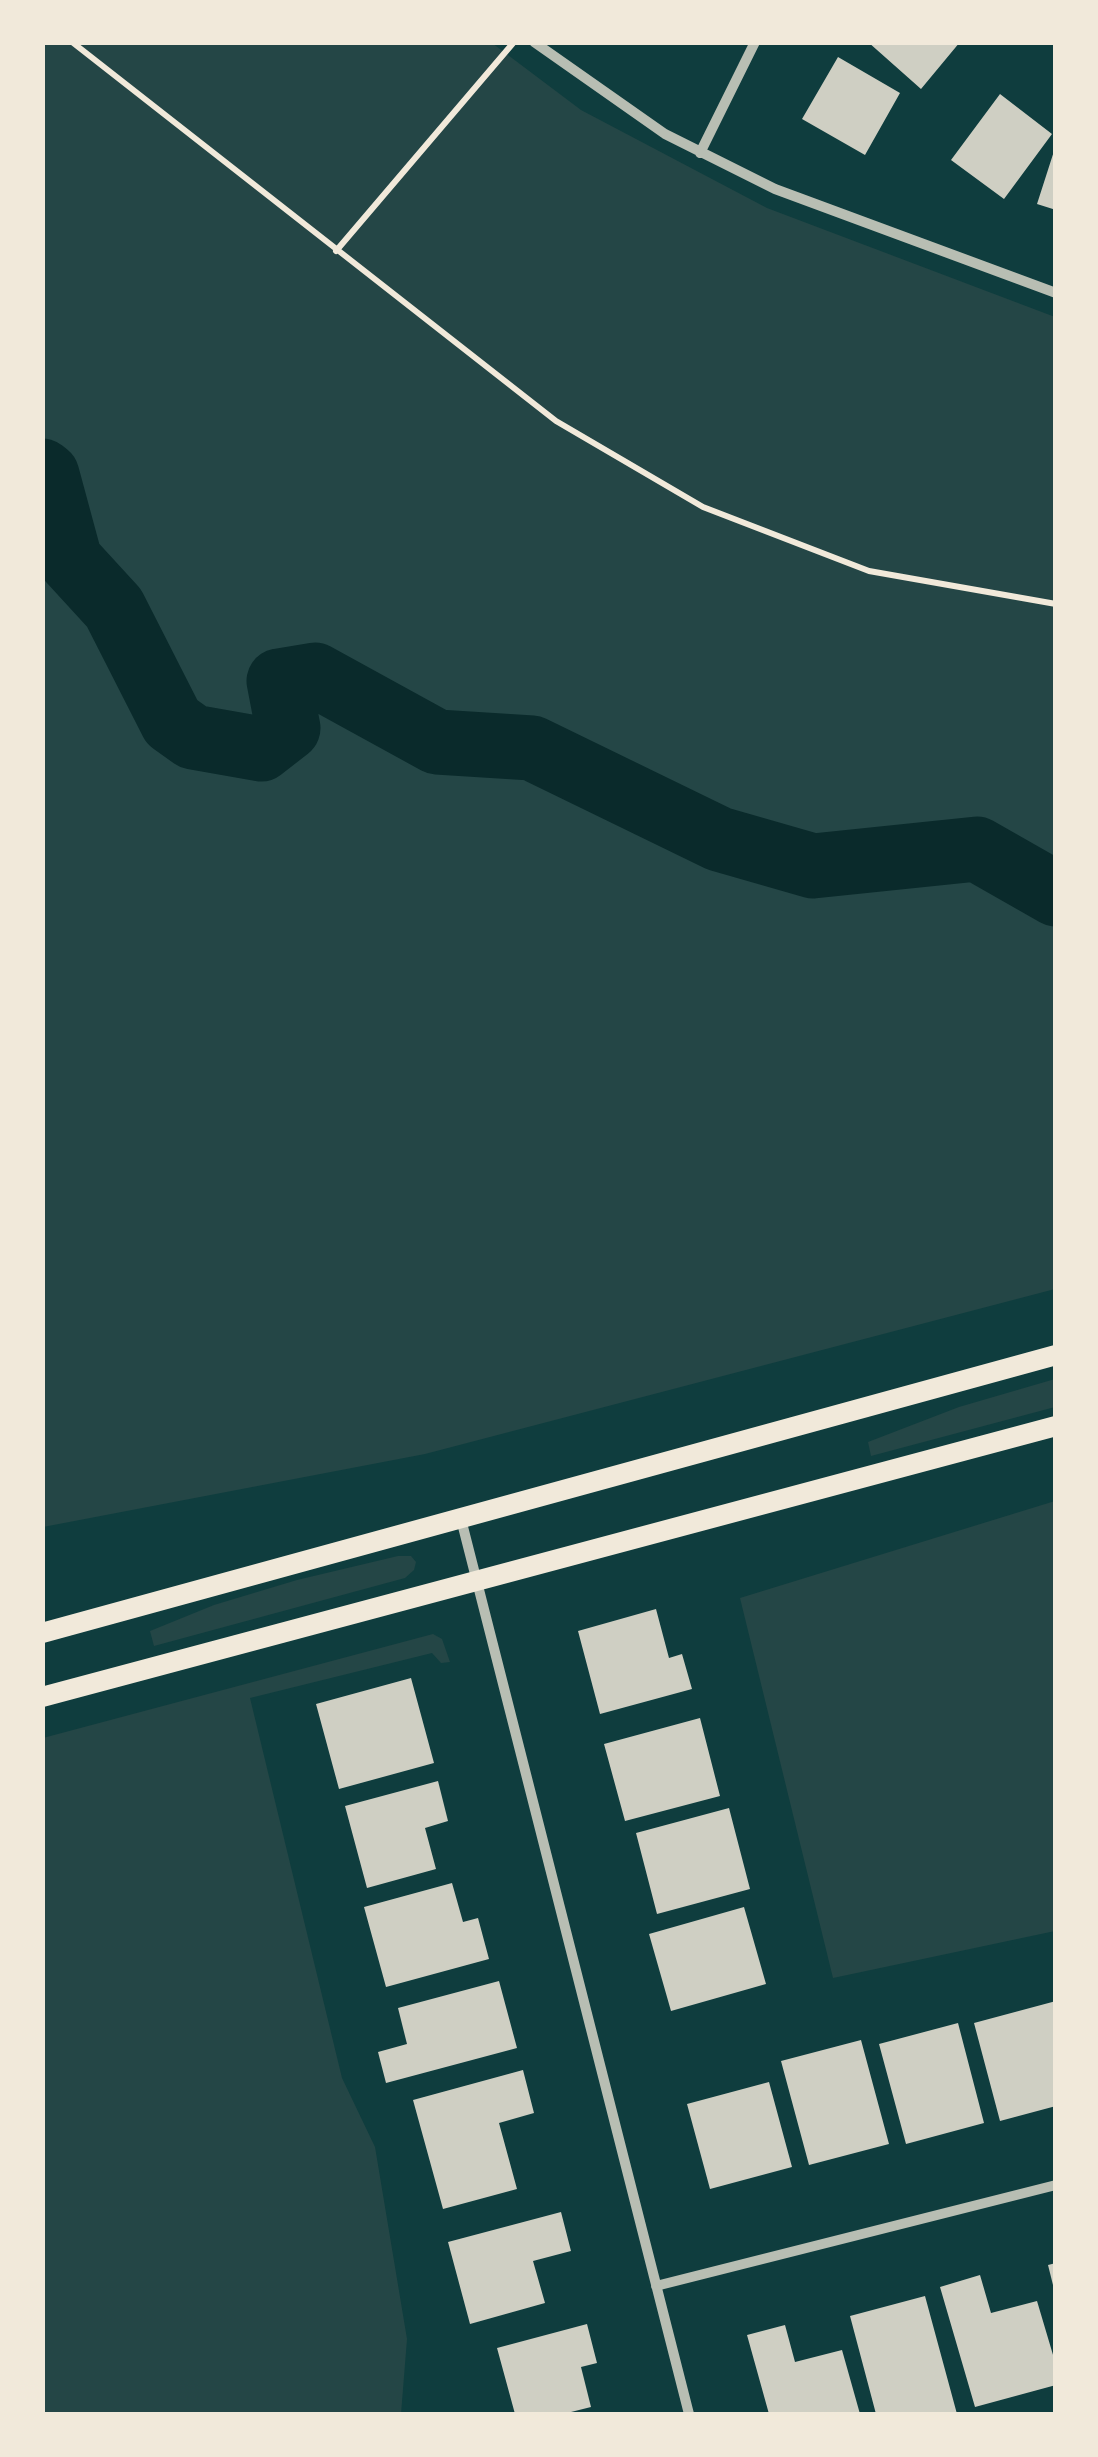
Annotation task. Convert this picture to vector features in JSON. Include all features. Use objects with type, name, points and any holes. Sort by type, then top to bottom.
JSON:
[{"type":"main road","points":[[42,1632],[1056,1355]]},
{"type":"main road","points":[[42,1697],[1056,1426]]},
{"type":"street","points":[[534,42],[665,134],[700,153],[775,189],[1056,293]]},
{"type":"street","points":[[700,153],[755,42]]},
{"type":"street","points":[[460,1518],[689,2414]]},
{"type":"street","points":[[656,2286],[1056,2186]]},
{"type":"path","points":[[72,42],[556,421],[704,507],[869,572],[1056,604]]},
{"type":"path","points":[[336,251],[514,42]]},
{"type":"shaded area","points":[[43,43],[492,43],[581,110],[767,208],[1055,317],[1055,1289],[425,1454],[43,1527]]},
{"type":"shaded area","points":[[1055,1379],[1055,1407],[871,1456],[868,1442],[959,1407]]},
{"type":"shaded area","points":[[1055,1501],[1055,1931],[833,1978],[740,1598]]},
{"type":"shaded area","points":[[398,1556],[411,1556],[416,1562],[405,1578],[154,1646],[150,1631],[214,1605]]},
{"type":"shaded area","points":[[433,1634],[442,1639],[450,1662],[441,1663],[432,1653],[250,1698],[342,2078],[375,2147],[407,2339],[401,2414],[43,2414],[43,1738]]},
{"type":"building","points":[[868,42],[960,42],[921,89]]},
{"type":"building","points":[[838,57],[900,93],[865,155],[802,119]]},
{"type":"building","points":[[1000,94],[1052,134],[1004,199],[951,160]]},
{"type":"building","points":[[1056,148],[1056,210],[1037,204]]},
{"type":"building","points":[[656,1609],[669,1658],[682,1654],[692,1689],[600,1714],[578,1631]]},
{"type":"building","points":[[411,1678],[434,1763],[339,1789],[316,1704]]},
{"type":"building","points":[[700,1718],[720,1796],[625,1821],[604,1744]]},
{"type":"building","points":[[438,1781],[448,1821],[425,1828],[436,1869],[367,1888],[345,1806]]},
{"type":"building","points":[[729,1808],[750,1889],[657,1914],[636,1833]]},
{"type":"building","points":[[452,1883],[463,1922],[478,1918],[489,1959],[386,1987],[364,1907]]},
{"type":"building","points":[[744,1907],[766,1984],[671,2011],[649,1934]]},
{"type":"building","points":[[499,1981],[517,2048],[386,2083],[378,2052],[407,2044],[398,2008]]},
{"type":"building","points":[[1056,2001],[1056,2106],[1000,2121],[974,2023]]},
{"type":"building","points":[[958,2023],[984,2123],[906,2144],[879,2044]]},
{"type":"building","points":[[861,2040],[889,2144],[809,2165],[781,2061]]},
{"type":"building","points":[[523,2070],[534,2113],[499,2123],[517,2189],[443,2209],[413,2100]]},
{"type":"building","points":[[769,2082],[792,2167],[710,2189],[687,2104]]},
{"type":"building","points":[[561,2212],[571,2251],[533,2261],[545,2303],[470,2324],[448,2242]]},
{"type":"building","points":[[1056,2263],[1056,2289],[1054,2289],[1048,2265]]},
{"type":"building","points":[[980,2275],[991,2313],[1037,2301],[1056,2365],[1056,2385],[975,2407],[940,2287]]},
{"type":"building","points":[[925,2296],[957,2414],[876,2414],[850,2316]]},
{"type":"building","points":[[587,2324],[597,2363],[581,2367],[591,2407],[563,2414],[515,2414],[497,2348]]},
{"type":"building","points":[[785,2325],[795,2362],[842,2350],[860,2414],[769,2414],[747,2335]]},
{"type":"waterway","points":[[42,471],[47,475],[70,560],[114,608],[172,722],[193,737],[261,749],[288,728],[279,681],[315,675],[437,742],[532,748],[719,839],[813,866],[977,849],[1056,894]]}]
